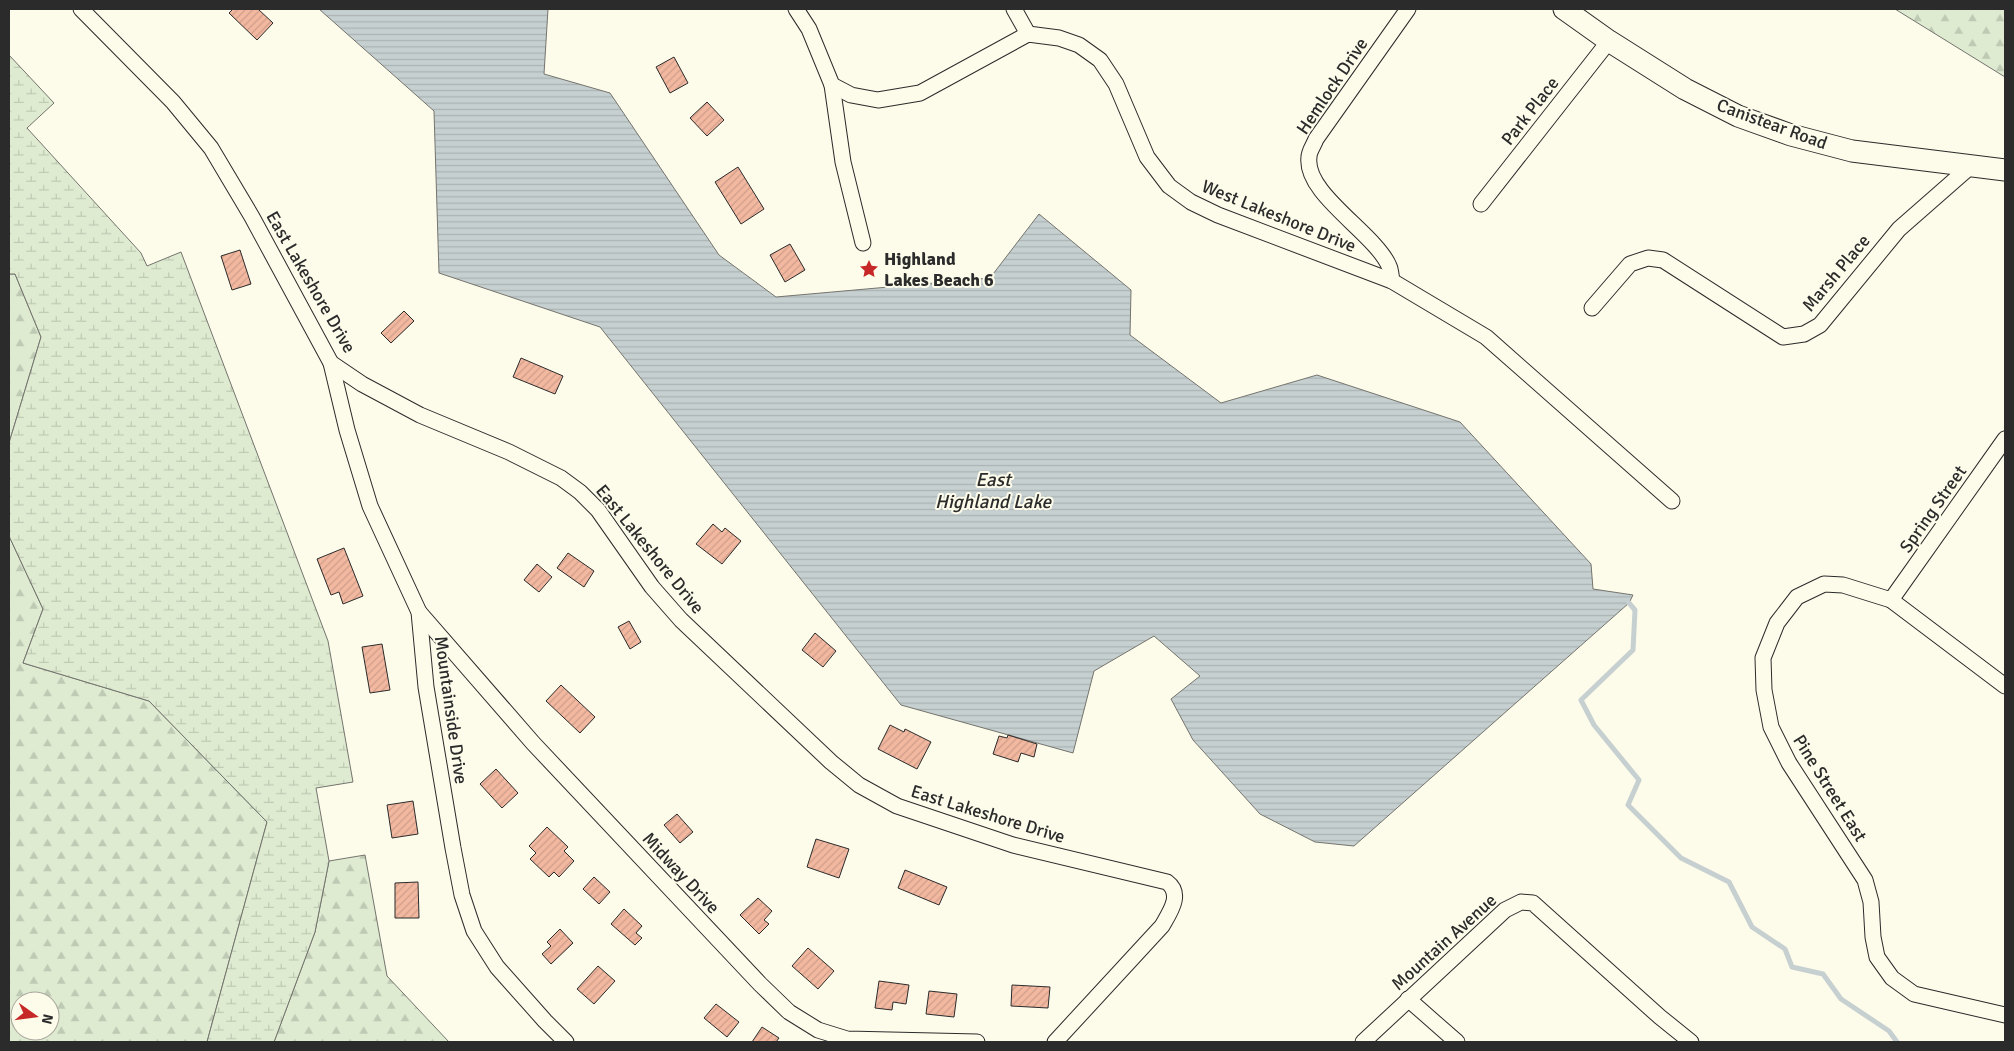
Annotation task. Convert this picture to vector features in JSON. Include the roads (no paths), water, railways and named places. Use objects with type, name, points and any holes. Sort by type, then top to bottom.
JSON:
[{"type":"street","name":"East Lakeshore Drive","points":[[81,9],[173,102],[210,148],[249,211],[331,363],[362,384],[420,415],[509,452],[561,478],[580,492],[598,510],[652,587],[681,620],[831,762],[859,784],[897,806],[928,818],[1013,845],[1168,882],[1174,887],[1173,907],[1162,926],[1055,1042]]},
{"type":"street","points":[[796,9],[810,29],[832,85],[844,162],[863,243]]},
{"type":"street","points":[[832,85],[851,96],[878,100],[912,95],[929,88],[1028,34],[1014,9]]},
{"type":"street","name":"Hemlock Drive","points":[[1392,281],[1389,266],[1376,249],[1320,189],[1310,172],[1309,157],[1316,139],[1408,9]]},
{"type":"street","name":"Canistear Road","points":[[1564,9],[1609,41],[1685,89],[1738,116],[1791,135],[1852,151],[2005,170]]},
{"type":"street","name":"West Lakeshore Drive","points":[[1028,34],[1058,38],[1079,45],[1100,60],[1116,84],[1147,157],[1169,186],[1191,202],[1218,215],[1392,281],[1486,337],[1672,501]]},
{"type":"street","name":"Park Place","points":[[1481,204],[1609,41]]},
{"type":"street","name":"Marsh Place","points":[[1592,308],[1630,264],[1648,258],[1663,260],[1783,337],[1804,334],[1820,325],[1872,259],[1899,229],[1972,166]]},
{"type":"street","name":"Mountainside Drive","points":[[331,363],[347,430],[370,506],[419,612],[426,687],[462,894],[474,931],[497,967],[544,1021],[566,1042]]},
{"type":"street","name":"Spring Street","points":[[1891,600],[2005,439]]},
{"type":"street","name":"Pine Street East","points":[[1891,600],[1842,585],[1824,584],[1797,597],[1777,623],[1763,658],[1764,690],[1771,727],[1789,763],[1865,880],[1871,902],[1873,937],[1877,957],[1892,978],[1914,994],[2005,1015]]},
{"type":"street","points":[[1891,600],[2005,686]]},
{"type":"street","name":"Midway Drive","points":[[419,612],[533,743],[760,984],[789,1012],[818,1030],[847,1039],[977,1042]]},
{"type":"street","name":"Mountain Avenue","points":[[1363,1042],[1505,910],[1521,902],[1533,904],[1660,1017],[1691,1042]]},
{"type":"street","points":[[1408,999],[1457,1042]]},
{"type":"water","name":"East Highland Lake","points":[[319,9],[548,9],[544,74],[610,93],[719,255],[776,297],[990,278],[1039,214],[1131,290],[1130,335],[1221,403],[1317,375],[1460,422],[1591,564],[1593,589],[1633,595],[1629,603],[1354,846],[1315,842],[1260,814],[1193,740],[1171,699],[1200,676],[1154,636],[1094,671],[1073,753],[901,705],[600,327],[439,273],[434,111]]},
{"type":"waterway","points":[[1629,603],[1635,610],[1633,650],[1581,700],[1594,725],[1639,780],[1628,805],[1681,858],[1729,882],[1752,927],[1785,949],[1792,967],[1823,974],[1841,999],[1889,1031],[1897,1042]]},
{"type":"place","name":"Highland Lakes Beach 6","points":[[869,269]]}]
